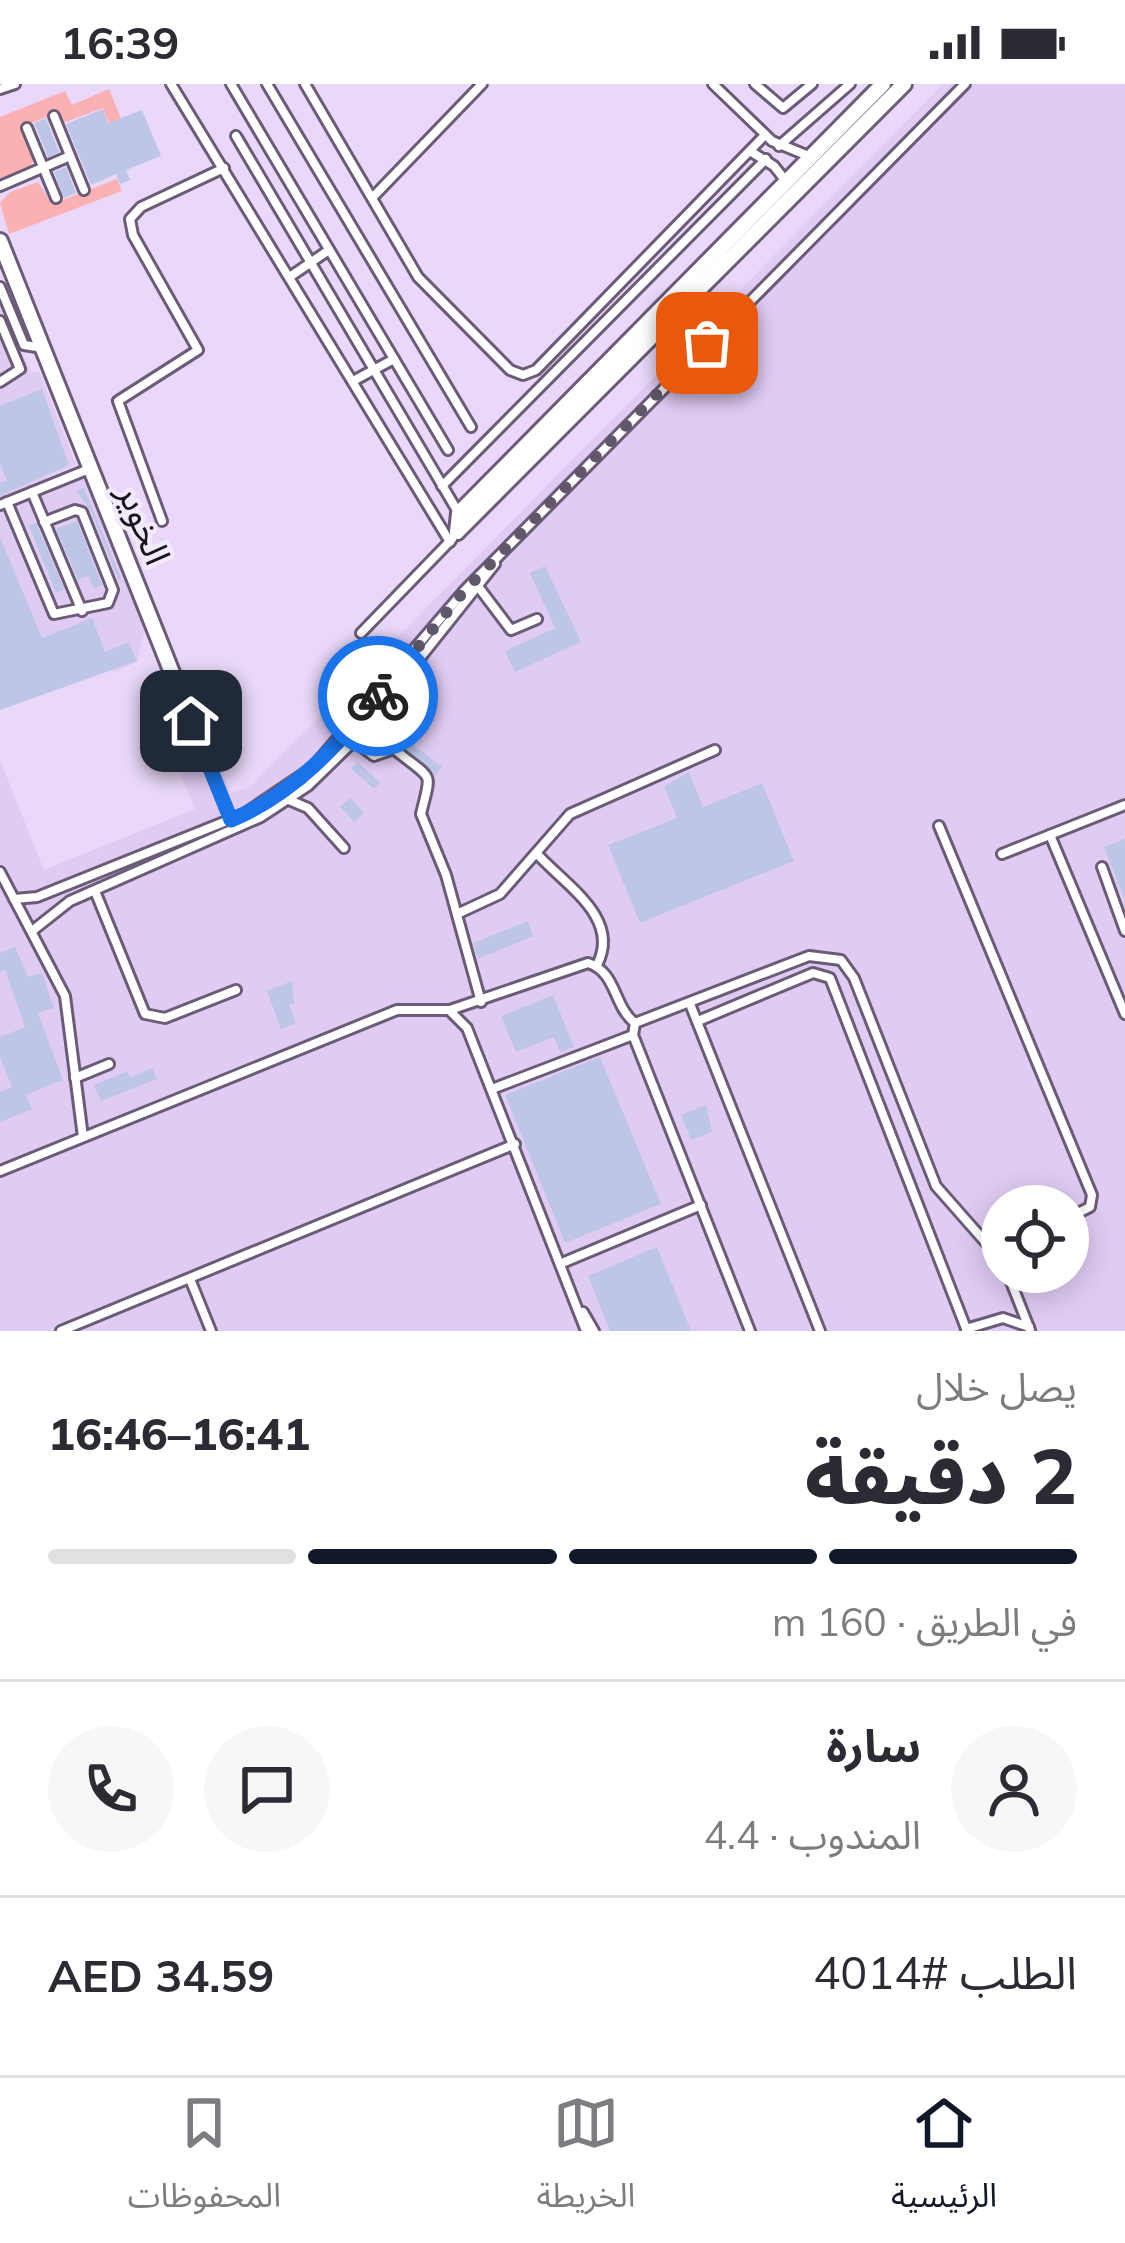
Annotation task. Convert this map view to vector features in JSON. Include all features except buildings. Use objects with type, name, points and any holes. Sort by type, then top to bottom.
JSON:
[{"type":"street","points":[[454,537],[883,84]]},
{"type":"street","points":[[454,537],[459,513],[786,183],[904,84]]},
{"type":"street","name":"الخوير","points":[[2,256],[208,763]]},
{"type":"lane","points":[[0,89],[15,84]]},
{"type":"lane","points":[[170,84],[454,537],[362,633]]},
{"type":"lane","points":[[230,84],[448,450]]},
{"type":"lane","points":[[267,84],[471,427]]},
{"type":"lane","points":[[305,84],[428,290],[510,370],[524,375],[536,370],[765,135]]},
{"type":"lane","points":[[374,196],[482,84]]},
{"type":"lane","points":[[713,84],[765,135],[810,166]]},
{"type":"lane","points":[[754,84],[783,108],[812,84]]},
{"type":"lane","points":[[779,146],[850,84]]},
{"type":"lane","points":[[14,899],[37,897],[233,824],[282,792],[332,748],[464,591],[965,84]]},
{"type":"lane","points":[[54,116],[84,190]]},
{"type":"lane","points":[[26,128],[56,198]]},
{"type":"lane","points":[[236,136],[459,513]]},
{"type":"lane","points":[[750,151],[766,159],[786,183]]},
{"type":"lane","points":[[0,186],[70,156]]},
{"type":"lane","points":[[442,486],[766,159]]},
{"type":"lane","points":[[162,521],[118,401],[128,390],[194,358],[198,350],[134,235],[130,219],[141,207],[224,168]]},
{"type":"lane","points":[[291,276],[329,250]]},
{"type":"lane","points":[[0,287],[25,345],[43,348]]},
{"type":"lane","points":[[0,321],[20,369],[0,382]]},
{"type":"lane","points":[[353,381],[394,359]]},
{"type":"lane","points":[[44,522],[75,510],[83,514],[113,593],[105,605],[63,617],[51,612],[4,503],[90,468]]},
{"type":"lane","points":[[32,492],[82,611]]},
{"type":"lane","points":[[32,931],[60,908],[289,800],[354,741],[481,589],[496,562]]},
{"type":"lane","points":[[481,589],[511,630],[537,619]]},
{"type":"lane","points":[[354,741],[371,755],[394,749],[430,780],[432,791],[421,814],[457,914],[481,1002]]},
{"type":"lane","points":[[457,914],[500,894],[538,855],[554,826],[570,814],[715,750]]},
{"type":"lane","name":"الخوير","points":[[208,763],[233,824]]},
{"type":"lane","points":[[289,800],[308,808],[344,848]]},
{"type":"lane","points":[[1002,854],[1125,805]]},
{"type":"lane","points":[[939,826],[1088,1185]]},
{"type":"lane","points":[[1050,835],[1125,1014]]},
{"type":"lane","points":[[538,855],[602,922],[607,941],[597,965]]},
{"type":"lane","points":[[1102,867],[1125,931]]},
{"type":"lane","points":[[0,872],[64,996],[83,1137]]},
{"type":"lane","points":[[94,891],[145,1014],[165,1018],[236,990]]},
{"type":"lane","points":[[635,1023],[809,956],[841,960],[854,978],[936,1186],[981,1236]]},
{"type":"lane","points":[[0,1171],[397,1010],[420,1006],[449,1010],[481,1002],[567,966],[597,965]]},
{"type":"lane","points":[[597,965],[635,1023],[632,1035],[750,1331]]},
{"type":"lane","points":[[698,1021],[813,973],[830,978],[967,1330],[1003,1318],[1029,1329]]},
{"type":"lane","points":[[690,1004],[820,1331]]},
{"type":"lane","points":[[449,1010],[467,1028],[590,1331]]},
{"type":"lane","points":[[492,1089],[632,1035]]},
{"type":"lane","points":[[75,1078],[109,1064]]},
{"type":"lane","points":[[61,1331],[515,1144]]},
{"type":"lane","points":[[562,1263],[701,1205]]},
{"type":"lane","points":[[190,1279],[212,1331]]},
{"type":"lane","points":[[1014,1293],[1029,1329]]},
{"type":"shaded area","points":[[943,84],[1125,84],[1125,1331],[0,1331],[0,760],[44,870],[195,809],[181,774],[218,759],[231,793],[250,787]]},
{"type":"shaded area","points":[[109,89],[128,136],[116,141],[103,108],[63,123],[58,112],[22,127],[34,160],[27,170],[0,178],[0,117],[65,91],[72,105]]},
{"type":"shaded area","points":[[117,179],[122,191],[9,234],[0,203],[10,192],[38,182],[52,204]]},
{"type":"shaded area","points":[[0,302],[31,373],[39,371],[76,465],[43,479],[48,492],[86,477],[145,629],[137,662],[114,672],[110,667],[0,710]]},
{"type":"way so far","points":[[378,696],[464,591],[707,343]]},
{"type":"route","points":[[191,721],[231,820],[270,800],[312,768],[378,696]]}]
